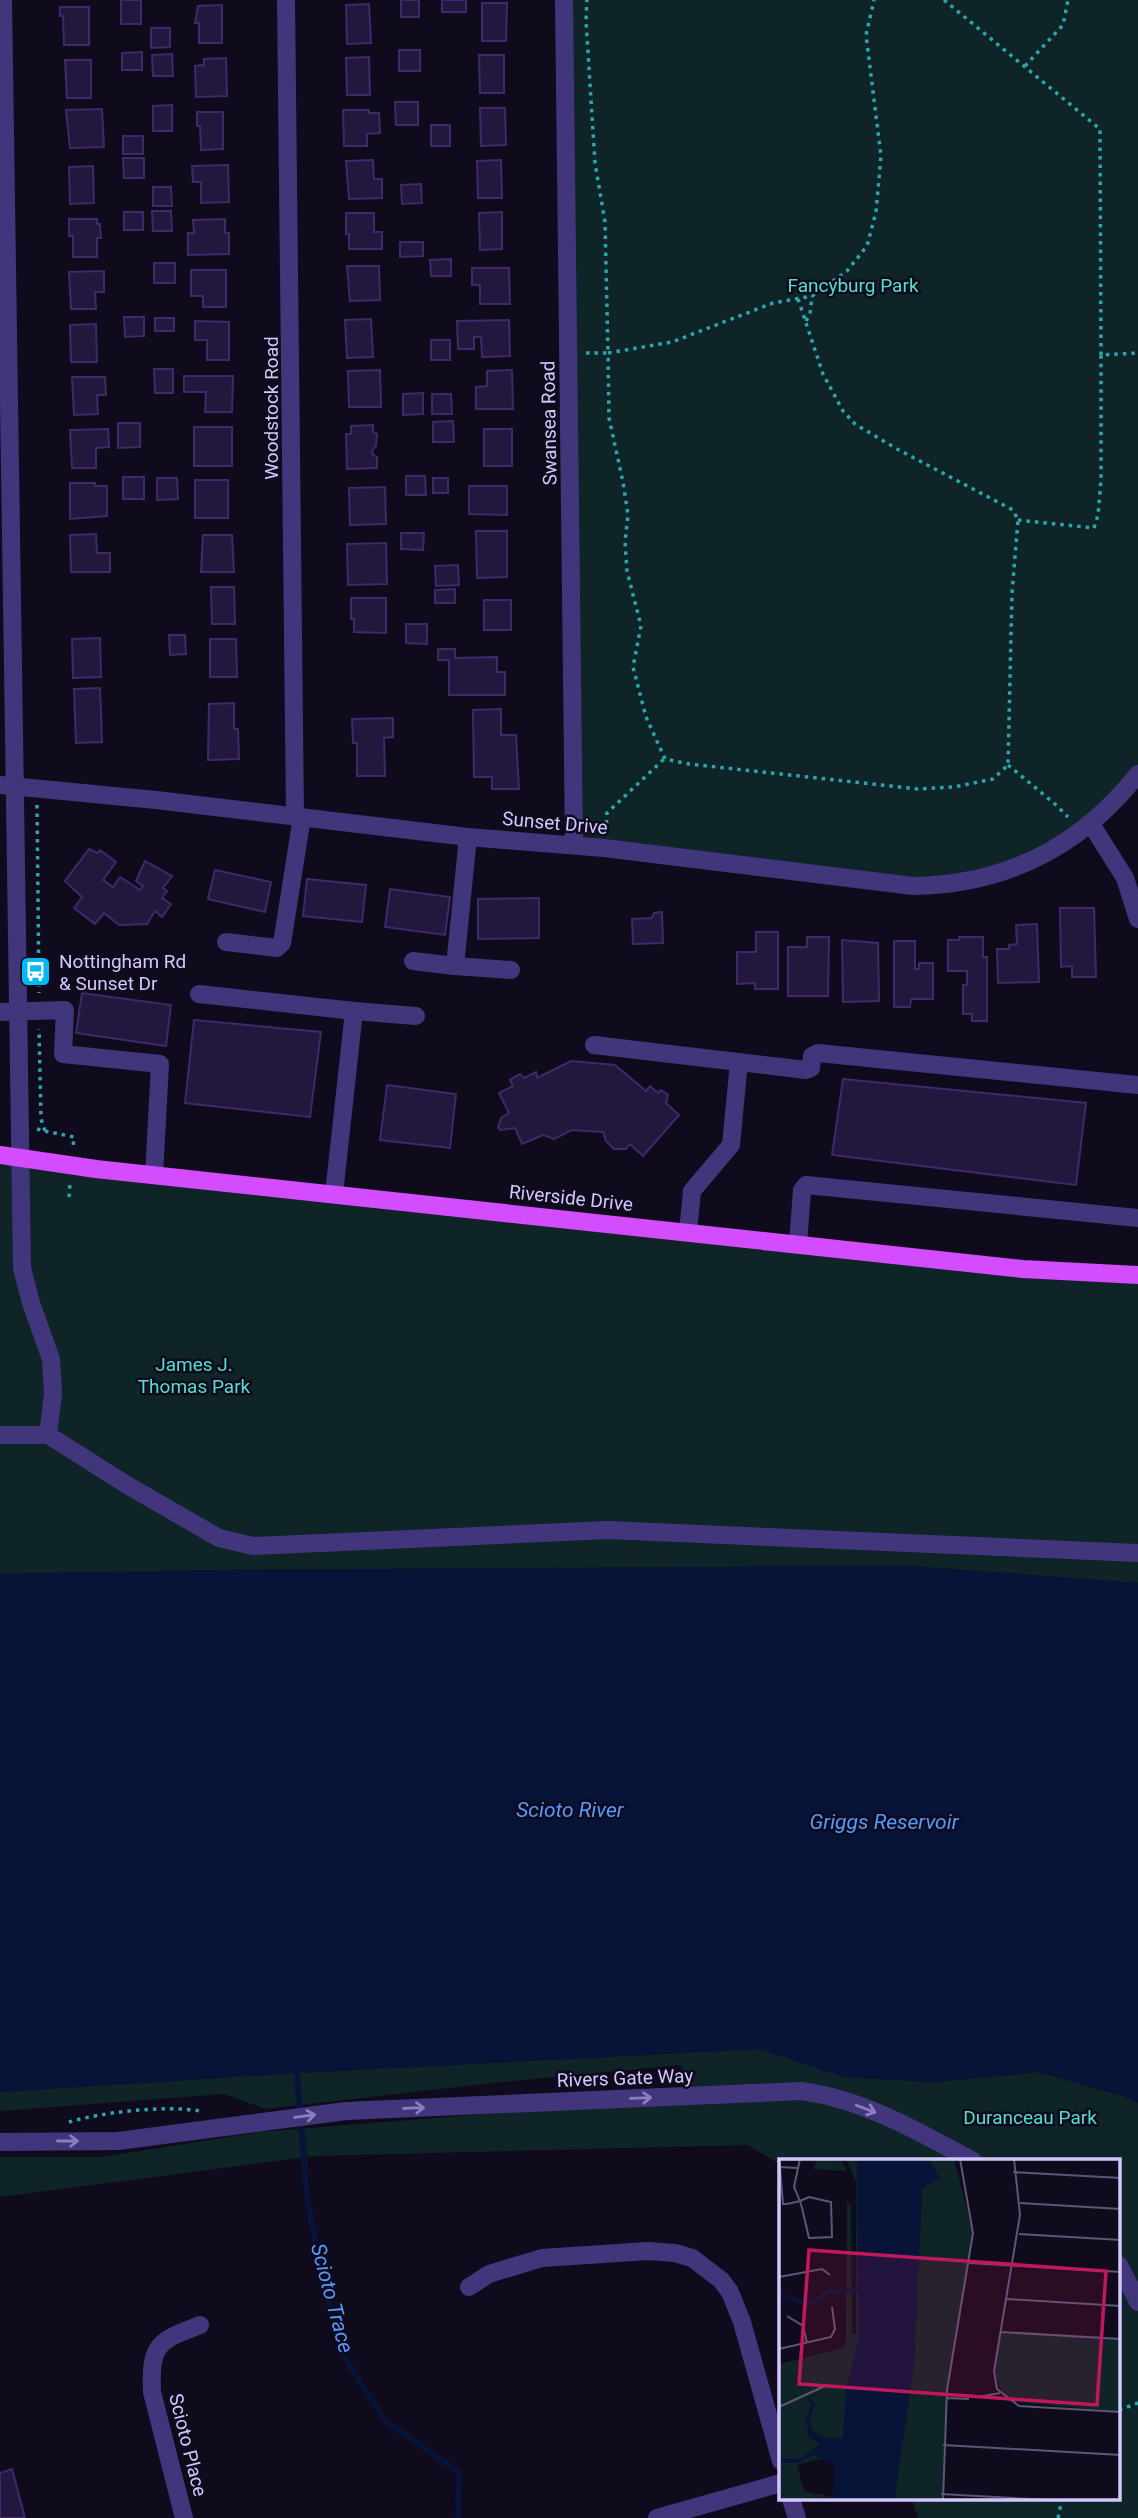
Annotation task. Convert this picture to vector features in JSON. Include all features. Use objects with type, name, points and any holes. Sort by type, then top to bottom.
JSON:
[{"type":"main road","name":"Riverside Drive","points":[[0,1155],[154,1175],[1023,1269],[1138,1275]]},
{"type":"street","points":[[3,0],[9,1012],[19,1157],[22,1268],[51,1359],[53,1394],[48,1435]]},
{"type":"street","name":"Woodstock Road","points":[[226,942],[277,948],[282,943],[299,816],[286,0]]},
{"type":"street","name":"Swansea Road","points":[[564,0],[574,845]]},
{"type":"street","name":"Sunset Drive","points":[[7,786],[299,816],[468,837],[574,845],[867,882],[938,886],[1040,858],[1091,824],[1138,774]]},
{"type":"street","points":[[1091,824],[1125,878],[1138,919]]},
{"type":"street","points":[[455,966],[468,837]]},
{"type":"street","points":[[413,961],[511,971]]},
{"type":"street","points":[[199,995],[416,1016]]},
{"type":"street","points":[[9,1012],[65,1010],[63,1054],[160,1064],[154,1175]]},
{"type":"street","points":[[334,1194],[354,1011]]},
{"type":"street","points":[[594,1045],[806,1070],[811,1068],[812,1056],[818,1053],[1138,1085]]},
{"type":"street","points":[[688,1232],[692,1191],[731,1144],[739,1062]]},
{"type":"street","points":[[798,1244],[802,1190],[806,1185],[1138,1218]]},
{"type":"street","points":[[0,1435],[48,1435],[219,1538],[253,1546],[608,1530],[1138,1553]]},
{"type":"street","name":"Rivers Gate Way","points":[[0,2142],[118,2141],[346,2111],[801,2091],[825,2094],[899,2122],[969,2159]]},
{"type":"street","points":[[470,2287],[489,2274],[542,2258],[648,2251],[676,2253],[692,2258],[721,2280],[730,2292],[743,2322],[779,2454]]},
{"type":"street","points":[[1120,2267],[1138,2302]]},
{"type":"street","name":"Scioto Place","points":[[184,2518],[152,2392],[152,2370],[158,2349],[168,2337],[200,2325]]},
{"type":"street","points":[[657,2518],[779,2484]]},
{"type":"street","points":[[792,2500],[797,2518]]},
{"type":"path","points":[[587,0],[595,163],[605,222],[609,418],[628,515],[625,542],[627,570],[641,626],[633,667],[646,717],[665,759]]},
{"type":"path","points":[[580,354],[608,353],[672,342],[773,303],[812,296],[848,271],[867,246],[876,212],[881,156],[866,35],[874,0]]},
{"type":"path","points":[[944,0],[1100,129],[1101,480],[1098,515],[1094,528],[1018,520]]},
{"type":"path","points":[[1025,66],[1063,25],[1068,0]]},
{"type":"path","points":[[806,321],[810,314],[812,296]]},
{"type":"path","points":[[665,759],[689,764],[918,789],[993,779],[1009,765],[1012,593],[1018,520],[1013,510],[880,440],[855,424],[842,411],[823,374],[798,299]]},
{"type":"path","points":[[1101,355],[1138,353]]},
{"type":"path","points":[[605,838],[607,813],[665,759]]},
{"type":"path","points":[[1009,765],[1069,819]]},
{"type":"path","points":[[65,2123],[89,2116],[182,2108],[210,2112]]},
{"type":"path","points":[[1120,2410],[1138,2403]]},
{"type":"path","points":[[1058,2518],[1062,2500]]},
{"type":"green space","name":"Fancyburg Park","points":[[564,0],[1138,0],[1138,774],[1074,838],[938,886],[574,845]]},
{"type":"green space","name":"James J. Thomas Park","points":[[0,1155],[1138,1275],[1138,1583],[909,1566],[0,1574]]},
{"type":"green space","name":"Duranceau Park","points":[[759,2049],[844,2077],[933,2082],[1039,2072],[1123,2096],[1138,2103],[1138,2518],[918,2518],[912,2500],[1120,2500],[1120,2159],[779,2159],[779,2164],[748,2145],[316,2156],[0,2197],[0,2157],[102,2157],[259,2132],[510,2112],[676,2103],[686,2078],[680,2065],[266,2109],[224,2094],[0,2111],[0,2092],[297,2073]]},
{"type":"water","name":"Griggs Reservoir","points":[[909,1566],[1138,1583],[1138,2103],[1123,2096],[1039,2072],[933,2082],[843,2077],[759,2049],[297,2073],[0,2092],[0,1574]]},
{"type":"building","points":[[121,0],[141,0],[141,24],[121,24]]},
{"type":"building","points":[[401,0],[419,0],[419,17],[401,17]]},
{"type":"building","points":[[442,0],[466,0],[466,12],[442,12]]},
{"type":"building","points":[[482,3],[507,3],[506,41],[482,41]]},
{"type":"building","points":[[369,4],[371,43],[347,44],[346,5]]},
{"type":"building","points":[[222,5],[222,43],[199,43],[199,23],[195,23],[198,6]]},
{"type":"building","points":[[60,7],[89,7],[89,45],[64,45]]},
{"type":"building","points":[[151,28],[170,28],[170,47],[151,48]]},
{"type":"building","points":[[399,50],[420,50],[420,71],[399,71]]},
{"type":"building","points":[[142,52],[142,70],[122,70],[122,53]]},
{"type":"building","points":[[172,54],[173,76],[153,76],[152,55]]},
{"type":"building","points":[[479,55],[504,55],[504,93],[480,93]]},
{"type":"building","points":[[369,57],[370,95],[347,95],[346,58]]},
{"type":"building","points":[[226,58],[227,96],[196,97],[195,66],[204,65],[204,59]]},
{"type":"building","points":[[65,60],[91,60],[91,98],[67,98]]},
{"type":"building","points":[[395,102],[418,102],[418,125],[396,125]]},
{"type":"building","points":[[172,105],[172,131],[153,131],[153,106]]},
{"type":"building","points":[[480,108],[505,108],[506,145],[481,146]]},
{"type":"building","points":[[102,109],[104,147],[70,148],[66,110]]},
{"type":"building","points":[[343,110],[369,110],[369,113],[379,113],[380,133],[367,134],[367,146],[344,146]]},
{"type":"building","points":[[197,112],[223,112],[223,149],[201,150]]},
{"type":"building","points":[[431,125],[450,125],[450,146],[431,146]]},
{"type":"building","points":[[123,136],[143,136],[143,154],[123,154]]},
{"type":"building","points":[[123,158],[144,158],[144,178],[124,178]]},
{"type":"building","points":[[373,160],[374,179],[382,179],[382,198],[349,199],[346,161]]},
{"type":"building","points":[[501,160],[502,198],[478,198],[477,161]]},
{"type":"building","points":[[228,165],[229,202],[201,203],[201,182],[193,182],[192,166]]},
{"type":"building","points":[[93,166],[94,203],[70,204],[69,167]]},
{"type":"building","points":[[421,184],[422,203],[402,204],[401,185]]},
{"type":"building","points":[[153,187],[171,187],[172,206],[153,206]]},
{"type":"building","points":[[152,211],[171,211],[172,231],[153,231]]},
{"type":"building","points":[[124,212],[143,212],[143,230],[124,230]]},
{"type":"building","points":[[502,212],[502,249],[480,250],[479,213]]},
{"type":"building","points":[[346,213],[374,213],[374,232],[382,232],[382,249],[349,249]]},
{"type":"building","points":[[69,219],[97,219],[101,238],[97,238],[97,257],[73,257],[73,236],[69,236]]},
{"type":"building","points":[[225,219],[225,233],[229,233],[229,254],[188,255],[188,233],[194,233],[193,220]]},
{"type":"building","points":[[400,242],[423,242],[423,256],[400,257]]},
{"type":"building","points":[[451,259],[451,276],[431,276],[430,260]]},
{"type":"building","points":[[154,263],[175,263],[175,283],[154,283]]},
{"type":"building","points":[[347,266],[379,266],[380,300],[350,301]]},
{"type":"building","points":[[472,268],[509,268],[510,304],[480,304],[480,285],[472,285]]},
{"type":"building","points":[[191,270],[226,270],[226,307],[203,307],[203,296],[191,296]]},
{"type":"building","points":[[104,271],[104,292],[95,292],[96,309],[71,309],[69,272]]},
{"type":"building","points":[[124,317],[144,317],[144,336],[125,337]]},
{"type":"building","points":[[155,318],[174,318],[174,331],[155,331]]},
{"type":"building","points":[[371,319],[373,357],[347,358],[345,320]]},
{"type":"building","points":[[509,320],[510,356],[482,357],[481,337],[474,337],[474,349],[458,349],[457,321]]},
{"type":"building","points":[[195,321],[229,322],[229,360],[207,360],[207,340],[195,340]]},
{"type":"building","points":[[96,324],[97,362],[71,362],[70,325]]},
{"type":"building","points":[[431,340],[450,340],[450,360],[431,360]]},
{"type":"building","points":[[154,369],[173,369],[173,393],[155,393]]},
{"type":"building","points":[[380,370],[381,407],[349,407],[348,371]]},
{"type":"building","points":[[512,370],[513,409],[476,409],[476,387],[487,386],[487,371]]},
{"type":"building","points":[[184,376],[233,376],[232,412],[205,412],[206,392],[184,392]]},
{"type":"building","points":[[72,377],[105,377],[106,395],[97,395],[98,414],[74,415]]},
{"type":"building","points":[[423,393],[423,414],[403,415],[403,394]]},
{"type":"building","points":[[432,394],[451,394],[452,414],[432,414]]},
{"type":"building","points":[[453,421],[454,442],[433,442],[433,422]]},
{"type":"building","points":[[118,423],[140,423],[140,447],[118,448]]},
{"type":"building","points":[[373,425],[373,432],[377,434],[372,454],[377,457],[377,468],[347,469],[346,434],[351,434],[351,426]]},
{"type":"building","points":[[194,427],[232,427],[232,466],[194,466]]},
{"type":"building","points":[[108,429],[109,447],[96,448],[96,468],[72,468],[70,430]]},
{"type":"building","points":[[484,429],[512,429],[512,466],[484,466]]},
{"type":"building","points":[[406,476],[425,476],[426,495],[406,495]]},
{"type":"building","points":[[123,477],[144,477],[144,499],[123,499]]},
{"type":"building","points":[[157,478],[177,478],[178,499],[157,500]]},
{"type":"building","points":[[433,478],[448,478],[448,493],[433,493]]},
{"type":"building","points":[[195,480],[228,480],[228,518],[195,518]]},
{"type":"building","points":[[70,483],[107,486],[107,516],[70,519]]},
{"type":"building","points":[[469,486],[507,486],[507,515],[469,514]]},
{"type":"building","points":[[385,487],[386,524],[350,525],[349,488]]},
{"type":"building","points":[[476,531],[507,531],[507,577],[477,578]]},
{"type":"building","points":[[401,533],[424,533],[423,550],[401,549]]},
{"type":"building","points":[[96,534],[97,553],[110,553],[110,572],[71,572],[70,535]]},
{"type":"building","points":[[203,535],[232,535],[234,572],[201,572]]},
{"type":"building","points":[[386,543],[387,584],[348,585],[347,544]]},
{"type":"building","points":[[458,565],[459,585],[436,586],[435,566]]},
{"type":"building","points":[[211,587],[234,587],[235,624],[212,624]]},
{"type":"building","points":[[455,589],[455,603],[435,603],[435,590]]},
{"type":"building","points":[[351,598],[386,598],[386,633],[354,632]]},
{"type":"building","points":[[484,600],[511,600],[511,630],[484,630]]},
{"type":"building","points":[[406,624],[427,624],[427,644],[406,643]]},
{"type":"building","points":[[169,635],[185,635],[186,654],[170,655]]},
{"type":"building","points":[[100,638],[101,677],[73,678],[72,639]]},
{"type":"building","points":[[210,639],[236,639],[237,677],[210,677]]},
{"type":"building","points":[[438,649],[455,649],[455,658],[497,657],[497,672],[505,672],[505,695],[449,695],[449,660],[438,660]]},
{"type":"building","points":[[100,688],[102,742],[76,743],[74,689]]},
{"type":"building","points":[[234,703],[234,729],[238,729],[239,759],[208,760],[209,704]]},
{"type":"building","points":[[501,709],[501,735],[516,735],[519,789],[492,789],[492,777],[474,777],[473,710]]},
{"type":"building","points":[[393,718],[393,737],[384,738],[385,776],[357,776],[357,743],[353,743],[352,719]]},
{"type":"building","points":[[89,849],[98,853],[100,850],[116,862],[103,880],[113,887],[120,877],[140,890],[143,886],[136,881],[145,861],[172,876],[163,888],[167,891],[162,898],[171,904],[162,917],[155,911],[147,924],[119,925],[104,913],[95,924],[74,908],[82,897],[65,881]]},
{"type":"building","points":[[215,870],[271,882],[265,912],[208,899]]},
{"type":"building","points":[[307,879],[366,885],[362,922],[303,916]]},
{"type":"building","points":[[390,889],[450,897],[445,935],[385,927]]},
{"type":"building","points":[[539,898],[539,938],[478,939],[478,899]]},
{"type":"building","points":[[1060,908],[1094,908],[1096,977],[1072,977],[1072,966],[1061,967]]},
{"type":"building","points":[[662,912],[663,943],[633,944],[632,919],[652,918],[654,913]]},
{"type":"building","points":[[1037,924],[1039,982],[998,983],[997,949],[1009,949],[1009,945],[1017,944],[1016,925]]},
{"type":"building","points":[[756,932],[778,932],[778,989],[755,989],[755,983],[737,984],[737,952],[756,952]]},
{"type":"building","points":[[807,937],[829,937],[828,996],[788,996],[788,947],[807,947]]},
{"type":"building","points":[[959,937],[983,937],[983,957],[987,957],[987,1021],[972,1021],[972,1014],[963,1014],[963,985],[967,985],[967,971],[948,971],[948,940],[959,940]]},
{"type":"building","points":[[842,940],[878,943],[879,1001],[843,1002]]},
{"type":"building","points":[[894,941],[915,941],[915,969],[919,969],[919,963],[933,963],[933,999],[911,999],[910,1007],[894,1007]]},
{"type":"building","points":[[82,993],[171,1005],[166,1046],[76,1033]]},
{"type":"building","points":[[194,1020],[321,1032],[310,1117],[185,1103]]},
{"type":"building","points":[[571,1061],[615,1065],[646,1091],[650,1086],[658,1093],[661,1090],[668,1095],[666,1103],[679,1115],[643,1156],[630,1144],[626,1149],[614,1149],[606,1141],[603,1132],[572,1130],[554,1139],[543,1135],[522,1144],[515,1128],[500,1130],[498,1127],[502,1117],[509,1113],[499,1093],[513,1086],[510,1080],[520,1074],[524,1078],[536,1072],[537,1078]]},
{"type":"building","points":[[843,1079],[1086,1103],[1076,1185],[832,1155]]},
{"type":"building","points":[[387,1085],[456,1094],[450,1148],[380,1140]]},
{"type":"building","points":[[12,2469],[25,2518],[0,2518],[0,2473]]},
{"type":"waterway","name":"Scioto Trace","points":[[297,2073],[307,2197],[322,2277],[341,2351],[385,2421],[459,2472],[458,2518]]},
{"type":"place","name":"Nottingham Rd & Sunset Dr","points":[[36,972]]},
{"type":"water label","name":"Scioto River","points":[[570,1810]]}]
